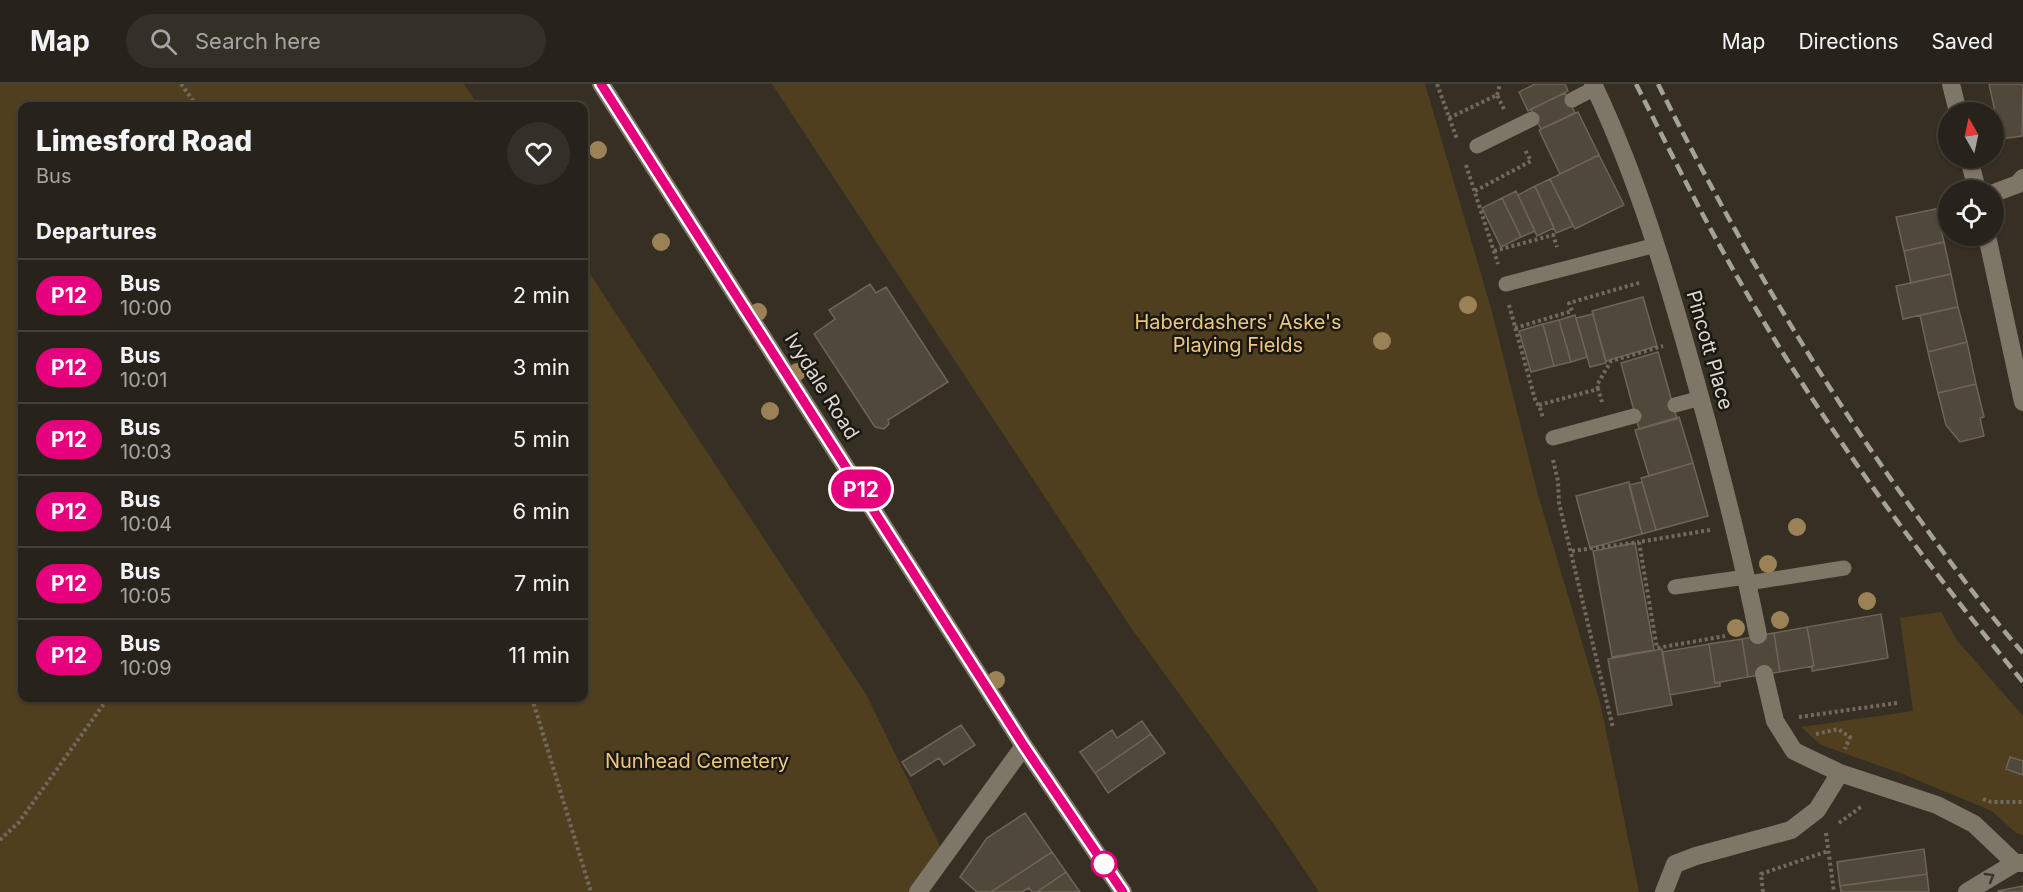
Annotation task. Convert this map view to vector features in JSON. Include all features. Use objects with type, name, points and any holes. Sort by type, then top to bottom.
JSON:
[{"type":"street","name":"Ivydale Road","points":[[601,84],[1024,746],[1123,892]]},
{"type":"street","points":[[1951,84],[1956,102]]},
{"type":"street","name":"Pincott Place","points":[[1594,86],[1656,245],[1685,340],[1747,580],[1758,635]]},
{"type":"street","points":[[2004,189],[2018,184],[2023,178]]},
{"type":"street","points":[[1989,246],[2023,402]]},
{"type":"street","points":[[1764,674],[1775,721],[1794,751],[1840,773],[1937,805],[1974,825],[2019,863],[1967,892]]},
{"type":"street","points":[[918,892],[1024,746]]},
{"type":"street","points":[[1664,892],[1675,864],[1791,830],[1817,810],[1840,773]]},
{"type":"lane","points":[[1572,99],[1594,86]]},
{"type":"lane","points":[[1476,146],[1532,119]]},
{"type":"lane","points":[[1504,283],[1656,245]]},
{"type":"lane","points":[[1675,405],[1701,398]]},
{"type":"lane","points":[[1550,439],[1634,416]]},
{"type":"lane","points":[[1675,587],[1844,568]]},
{"type":"path","points":[[181,84],[192,102]]},
{"type":"path","points":[[1437,84],[1460,148]]},
{"type":"path","points":[[1475,191],[1531,161],[1497,95],[1500,84]]},
{"type":"path","points":[[1449,118],[1497,95]]},
{"type":"path","points":[[1464,159],[1504,283],[1536,403],[1539,405],[1550,439],[1558,481],[1559,503],[1613,728]]},
{"type":"path","points":[[1494,252],[1552,235],[1556,247],[1568,244]]},
{"type":"path","points":[[1515,328],[1572,311],[1569,303],[1665,274]]},
{"type":"path","points":[[1608,423],[1597,385],[1611,361],[1685,340]]},
{"type":"path","points":[[1539,405],[1598,389]]},
{"type":"path","points":[[1572,551],[1639,542]]},
{"type":"path","points":[[0,840],[19,822],[105,702]]},
{"type":"path","points":[[533,702],[591,892]]},
{"type":"path","points":[[1775,721],[1897,703]]},
{"type":"path","points":[[1833,892],[1826,832],[1887,789]]},
{"type":"path","points":[[1763,892],[1761,874],[1828,851]]},
{"type":"green space","name":"Nunhead Cemetery","points":[[0,84],[464,84],[476,102],[18,102],[18,702],[588,702],[588,271],[866,694],[944,854],[915,892],[0,892]]},
{"type":"green space","name":"Haberdashers' Aske's Playing Fields","points":[[772,84],[1425,84],[1491,308],[1538,495],[1601,706],[1639,892],[1319,892],[1273,823],[1132,629]]},
{"type":"green space","points":[[1941,612],[1956,639],[2023,716],[2023,835],[2016,833],[1992,811],[1900,773],[1821,745],[1801,727],[1913,711],[1900,618]]},
{"type":"building","points":[[1535,84],[1565,84],[1568,91],[1528,111],[1519,92]]},
{"type":"building","points":[[1989,84],[2023,84],[2022,136],[2004,139],[2004,102],[1993,102]]},
{"type":"building","points":[[1565,93],[1575,113],[1541,129],[1531,109]]},
{"type":"building","points":[[1578,112],[1599,155],[1560,174],[1539,130]]},
{"type":"building","points":[[1599,155],[1624,205],[1575,229],[1550,179]]},
{"type":"building","points":[[1550,179],[1573,226],[1556,233],[1535,186]]},
{"type":"building","points":[[1535,186],[1554,228],[1537,236],[1518,195]]},
{"type":"building","points":[[1516,191],[1535,231],[1521,237],[1502,198]]},
{"type":"building","points":[[1502,198],[1521,237],[1501,247],[1482,208]]},
{"type":"building","points":[[1936,209],[1938,243],[1904,251],[1896,217]]},
{"type":"building","points":[[1938,243],[1938,246],[1945,246],[1951,274],[1911,283],[1904,251]]},
{"type":"building","points":[[1951,274],[1958,307],[1903,319],[1896,286]]},
{"type":"building","points":[[870,284],[876,293],[886,287],[948,382],[888,420],[889,424],[884,429],[875,427],[814,334],[835,319],[829,310]]},
{"type":"building","points":[[1643,297],[1657,346],[1606,361],[1592,311]]},
{"type":"building","points":[[1958,307],[1967,342],[1928,352],[1920,315]]},
{"type":"building","points":[[1593,314],[1606,363],[1590,367],[1576,318]]},
{"type":"building","points":[[1575,315],[1587,357],[1571,362],[1559,320]]},
{"type":"building","points":[[1559,320],[1571,362],[1554,366],[1543,324]]},
{"type":"building","points":[[1543,324],[1554,366],[1531,372],[1519,331]]},
{"type":"building","points":[[1967,342],[1976,384],[1938,393],[1928,352]]},
{"type":"building","points":[[1658,352],[1677,419],[1639,429],[1621,363]]},
{"type":"building","points":[[1976,384],[1984,417],[1980,418],[1984,436],[1960,442],[1946,425],[1938,393]]},
{"type":"building","points":[[1679,417],[1693,463],[1649,476],[1635,430]]},
{"type":"building","points":[[1693,463],[1708,516],[1656,530],[1641,478]]},
{"type":"building","points":[[1629,482],[1642,534],[1590,548],[1576,496]]},
{"type":"building","points":[[1642,482],[1656,530],[1642,534],[1629,485]]},
{"type":"building","points":[[1635,543],[1654,650],[1612,657],[1593,551]]},
{"type":"building","points":[[1881,614],[1888,658],[1812,671],[1812,666],[1814,666],[1807,627]]},
{"type":"building","points":[[1807,627],[1814,666],[1780,672],[1774,633]]},
{"type":"building","points":[[1774,633],[1780,672],[1748,677],[1742,639]]},
{"type":"building","points":[[1742,639],[1748,677],[1715,683],[1709,644]]},
{"type":"building","points":[[1709,644],[1715,683],[1720,683],[1720,686],[1670,695],[1662,652]]},
{"type":"building","points":[[1662,649],[1672,705],[1618,715],[1608,659]]},
{"type":"building","points":[[1142,721],[1151,734],[1095,773],[1080,752],[1112,730],[1117,738]]},
{"type":"building","points":[[961,725],[975,745],[944,765],[939,758],[911,776],[902,762]]},
{"type":"building","points":[[1151,734],[1165,753],[1108,793],[1095,773]]},
{"type":"building","points":[[2010,757],[2023,761],[2023,775],[2006,769]]},
{"type":"building","points":[[1025,813],[1052,852],[991,892],[977,892],[960,877],[987,838]]},
{"type":"building","points":[[1924,849],[1927,874],[1840,886],[1837,862]]},
{"type":"building","points":[[1052,852],[1066,872],[1037,892],[1032,892],[1029,888],[1022,892],[991,892]]},
{"type":"building","points":[[1066,872],[1080,892],[1037,892]]},
{"type":"building","points":[[1927,874],[1929,892],[1841,892],[1840,886]]},
{"type":"building","points":[[2023,886],[2023,892],[1998,891]]},
{"type":"tunnel","points":[[1758,635],[1764,674]]},
{"type":"railway","points":[[1636,84],[1722,250],[1800,380],[1907,535],[2023,682]]},
{"type":"railway","points":[[1658,84],[1717,197],[1813,361],[1920,520],[1970,588],[2023,653]]},
{"type":"bus line","name":"P12","points":[[601,84],[1024,746],[1123,892]]}]
